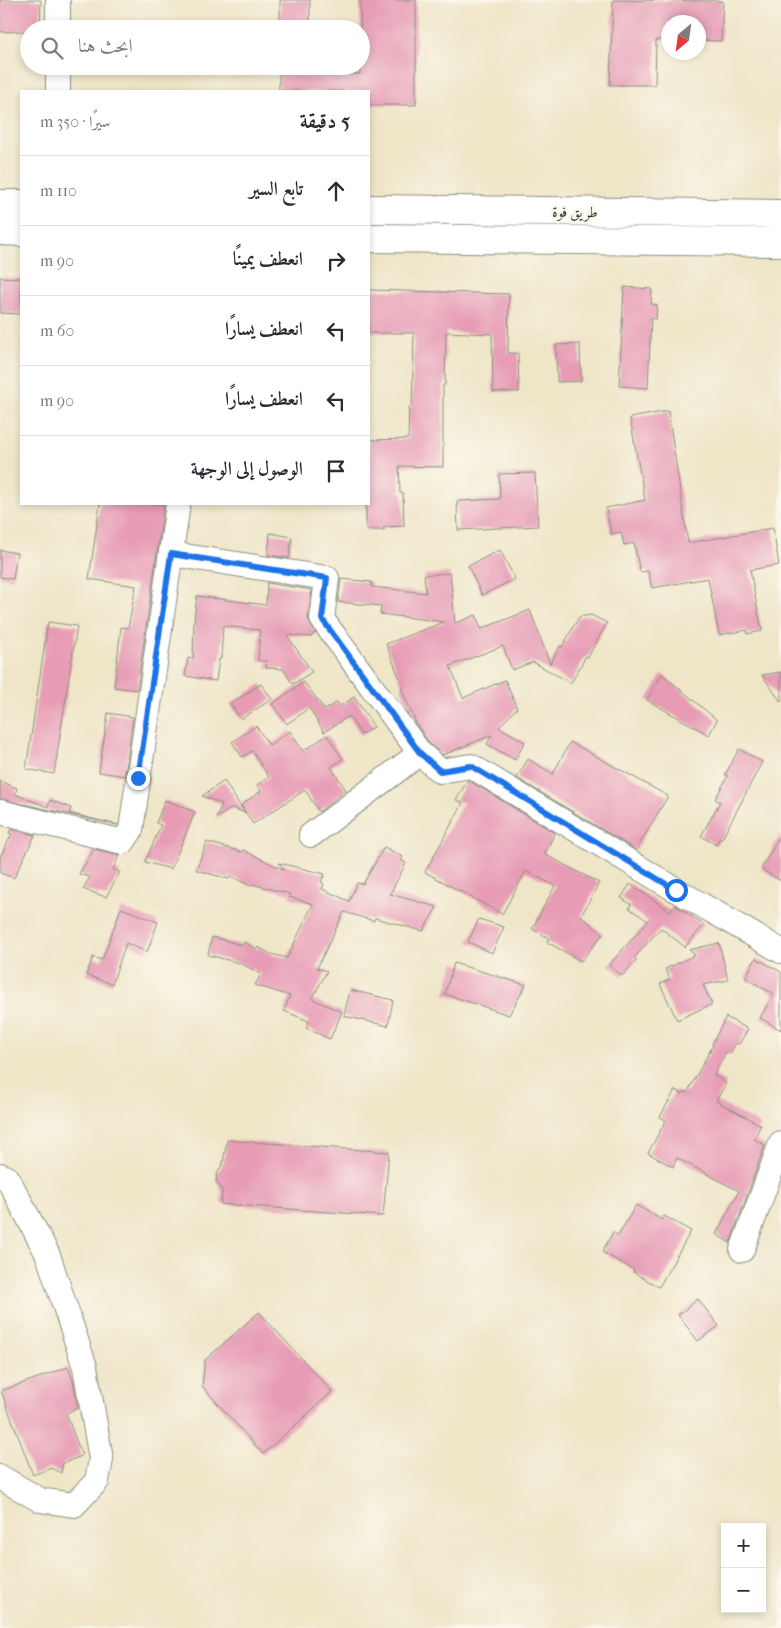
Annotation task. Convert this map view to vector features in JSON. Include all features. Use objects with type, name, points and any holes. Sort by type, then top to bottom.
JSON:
[{"type":"highway","points":[[0,204],[20,204]]},
{"type":"highway","name":"طريق فوة","points":[[370,209],[781,214]]},
{"type":"highway","points":[[0,231],[20,232]]},
{"type":"highway","name":"طريق فوة","points":[[370,238],[781,242]]},
{"type":"street","points":[[58,0],[58,20]]},
{"type":"street","points":[[58,75],[58,90]]},
{"type":"street","points":[[0,812],[124,842],[130,830],[178,505]]},
{"type":"street","points":[[171,554],[327,578],[322,619],[420,753],[440,771],[471,766],[781,951]]},
{"type":"street","points":[[311,835],[420,753]]},
{"type":"street","points":[[742,1250],[781,1143]]},
{"type":"street","points":[[0,1175],[8,1179],[48,1255],[85,1367],[101,1460],[97,1481],[74,1505],[40,1500],[0,1477]]},
{"type":"building","points":[[0,0],[41,0],[40,20],[20,20],[20,31],[0,32]]},
{"type":"building","points":[[280,0],[310,0],[310,20],[280,20]]},
{"type":"building","points":[[360,0],[416,0],[416,105],[370,105],[370,90],[279,90],[279,75],[370,75],[370,20],[360,20]]},
{"type":"building","points":[[613,0],[723,1],[721,41],[706,40],[706,15],[661,15],[661,40],[656,40],[655,85],[610,85]]},
{"type":"building","points":[[0,277],[20,278],[20,314],[0,313]]},
{"type":"building","points":[[624,287],[652,289],[651,304],[657,305],[656,319],[651,318],[648,388],[619,386]]},
{"type":"building","points":[[370,290],[509,294],[508,353],[518,353],[519,392],[493,392],[492,334],[446,332],[445,385],[443,385],[443,467],[399,466],[400,493],[403,493],[404,526],[384,527],[384,530],[366,530],[366,505],[370,505],[370,440],[408,439],[409,407],[412,407],[414,333],[370,333]]},
{"type":"building","points":[[580,344],[581,381],[557,382],[556,345]]},
{"type":"building","points":[[668,411],[688,543],[773,528],[779,565],[750,570],[762,631],[747,634],[747,630],[719,635],[708,578],[652,588],[648,571],[640,572],[634,543],[624,545],[621,532],[611,534],[606,508],[645,500],[630,418]]},
{"type":"building","points":[[535,473],[538,526],[458,530],[457,501],[500,499],[499,474]]},
{"type":"building","points":[[100,505],[164,505],[137,690],[114,687],[121,627],[128,628],[136,586],[89,579]]},
{"type":"building","points":[[270,533],[292,537],[289,558],[268,555]]},
{"type":"building","points":[[0,550],[17,553],[13,579],[0,577]]},
{"type":"building","points":[[500,550],[515,579],[482,595],[468,566]]},
{"type":"building","points":[[450,573],[455,623],[476,615],[481,629],[530,610],[550,664],[579,617],[591,615],[607,623],[571,683],[533,662],[512,670],[503,646],[450,666],[463,698],[505,680],[517,708],[499,727],[525,742],[515,760],[487,744],[492,735],[443,755],[430,744],[417,725],[401,688],[403,687],[386,644],[444,622],[380,614],[381,606],[338,602],[341,579],[372,582],[372,587],[426,593],[424,575]]},
{"type":"building","points":[[267,583],[312,590],[308,618],[316,634],[312,634],[312,637],[287,635],[312,672],[293,684],[283,669],[266,668],[267,661],[258,661],[260,630],[223,626],[221,659],[219,659],[216,681],[185,676],[188,658],[193,659],[197,596],[266,605]]},
{"type":"building","points":[[48,622],[77,626],[54,774],[26,769]]},
{"type":"building","points":[[781,672],[781,702],[762,675]]},
{"type":"building","points":[[662,674],[717,720],[709,735],[647,700]]},
{"type":"building","points":[[304,682],[325,710],[337,702],[340,706],[354,697],[374,727],[361,735],[349,716],[324,732],[309,708],[287,724],[272,704]]},
{"type":"building","points":[[261,684],[272,699],[241,719],[230,704]]},
{"type":"building","points":[[108,713],[133,717],[125,776],[99,772]]},
{"type":"building","points":[[256,726],[269,745],[290,731],[303,751],[327,735],[343,759],[331,767],[346,790],[319,812],[305,790],[253,824],[241,805],[261,791],[257,785],[269,777],[252,751],[242,757],[232,742]]},
{"type":"building","points":[[570,742],[668,796],[636,850],[517,778],[528,759],[553,774]]},
{"type":"building","points":[[739,749],[762,762],[722,839],[720,838],[716,845],[701,836],[720,802],[715,799],[728,776],[725,775]]},
{"type":"building","points":[[468,780],[555,833],[544,854],[599,883],[581,916],[603,934],[581,961],[547,942],[549,938],[532,929],[555,886],[526,871],[502,914],[425,872],[463,803],[456,800]]},
{"type":"building","points":[[0,781],[17,788],[15,794],[48,807],[50,800],[71,808],[69,813],[118,825],[0,799]]},
{"type":"building","points":[[224,781],[245,813],[232,808],[216,818],[222,804],[202,796]]},
{"type":"building","points":[[165,800],[195,812],[171,869],[145,862],[161,825],[156,823]]},
{"type":"building","points":[[11,829],[35,835],[14,878],[0,873],[0,857],[12,834],[9,833]]},
{"type":"building","points":[[781,834],[781,881],[761,869]]},
{"type":"building","points":[[207,842],[242,852],[243,850],[284,870],[279,863],[325,874],[321,882],[324,884],[322,889],[349,901],[357,883],[363,884],[384,847],[403,857],[401,860],[406,863],[390,894],[437,907],[423,931],[375,918],[374,921],[344,912],[317,968],[327,971],[312,999],[342,1012],[330,1039],[306,1028],[309,1021],[284,1011],[290,996],[255,985],[261,974],[240,963],[208,955],[212,937],[242,945],[244,942],[257,949],[258,947],[271,954],[287,958],[313,904],[289,897],[290,894],[252,884],[251,886],[230,876],[229,879],[196,870]]},
{"type":"building","points":[[94,849],[119,855],[113,870],[120,872],[106,897],[83,889],[90,877],[79,874]]},
{"type":"building","points":[[630,884],[670,911],[675,905],[704,925],[685,947],[661,928],[634,958],[637,960],[622,976],[609,965],[648,921],[629,908],[631,904],[621,898]]},
{"type":"building","points":[[121,908],[158,922],[147,952],[126,943],[112,984],[86,975],[93,957],[102,960]]},
{"type":"building","points":[[479,919],[504,927],[492,953],[468,942]]},
{"type":"building","points":[[719,943],[728,980],[703,985],[712,1004],[677,1020],[660,984],[670,979],[665,969],[695,955],[689,950]]},
{"type":"building","points":[[756,958],[781,972],[781,1030],[760,1018],[774,994],[745,978]]},
{"type":"building","points":[[454,963],[526,985],[509,1015],[445,994]]},
{"type":"building","points":[[350,990],[393,1000],[388,1026],[344,1016]]},
{"type":"building","points":[[726,1017],[748,1029],[739,1044],[736,1043],[730,1054],[726,1052],[714,1075],[726,1083],[716,1101],[761,1125],[754,1139],[765,1145],[730,1243],[716,1234],[739,1191],[677,1158],[673,1167],[648,1153],[666,1120],[660,1117],[675,1090],[683,1094],[685,1091],[687,1093]]},
{"type":"building","points":[[227,1140],[389,1152],[383,1216],[221,1204],[222,1190],[216,1181],[217,1174],[223,1163]]},
{"type":"building","points":[[636,1205],[662,1220],[664,1216],[691,1231],[659,1287],[602,1252],[613,1232],[618,1236]]},
{"type":"building","points":[[698,1299],[719,1326],[698,1341],[678,1315]]},
{"type":"building","points":[[259,1312],[332,1392],[263,1454],[202,1386],[205,1360]]},
{"type":"building","points":[[68,1367],[73,1381],[78,1408],[66,1413],[82,1456],[63,1463],[61,1473],[51,1468],[33,1475],[1,1391]]},
{"type":"route","points":[[138,778],[171,554],[327,578],[322,619],[420,753],[440,771],[471,766],[676,890]]}]
